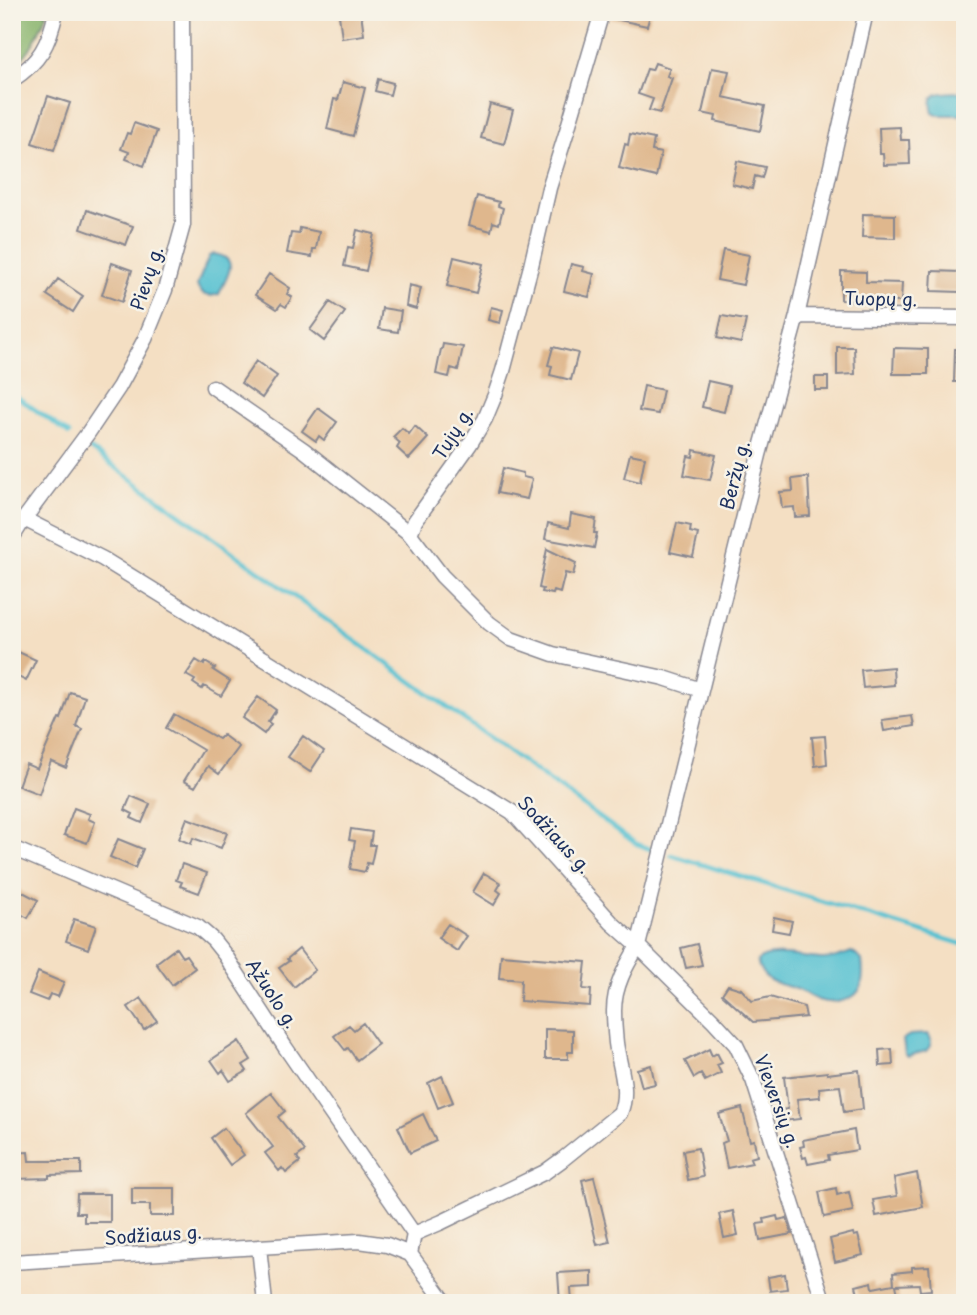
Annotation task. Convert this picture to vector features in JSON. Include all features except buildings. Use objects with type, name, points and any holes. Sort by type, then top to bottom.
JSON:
[{"type":"street","points":[[12,80],[42,53],[51,35],[56,12]]},
{"type":"street","name":"Pievų g.","points":[[24,519],[119,387],[145,339],[165,290],[183,225],[182,12]]},
{"type":"street","name":"Tujų g.","points":[[410,534],[415,521],[475,436],[495,395],[531,266],[549,188],[602,12]]},
{"type":"street","name":"Beržų g.","points":[[638,946],[759,455],[797,316],[866,12]]},
{"type":"street","name":"Tuopų g.","points":[[797,316],[965,318]]},
{"type":"street","points":[[213,387],[304,450],[410,534],[450,584],[489,623],[512,639],[552,654],[664,678],[701,690]]},
{"type":"street","points":[[12,538],[24,519]]},
{"type":"street","name":"Sodžiaus g.","points":[[24,519],[103,559],[512,812],[593,904],[638,946]]},
{"type":"street","name":"Ąžuolo g.","points":[[12,848],[198,927],[214,940],[414,1234]]},
{"type":"street","points":[[443,1299],[410,1254],[414,1234],[545,1172],[620,1113],[624,1091],[613,1008],[620,977],[638,946]]},
{"type":"street","name":"Vieversių g.","points":[[638,946],[736,1045],[753,1080],[824,1303]]},
{"type":"street","name":"Sodžiaus g.","points":[[12,1262],[359,1241],[387,1245],[410,1254]]},
{"type":"street","points":[[259,1247],[265,1303]]},
{"type":"green space","points":[[12,12],[48,12],[29,49],[12,67]]},
{"type":"water","points":[[965,92],[965,115],[939,115],[933,112],[931,104],[935,95]]},
{"type":"water","points":[[214,254],[228,260],[230,270],[219,294],[209,296],[200,292],[197,285],[209,256]]},
{"type":"water","points":[[852,952],[862,960],[861,985],[851,998],[835,1002],[818,1000],[799,990],[773,982],[764,975],[757,961],[771,955],[824,959]]},
{"type":"water","points":[[928,1034],[931,1043],[926,1051],[908,1056],[905,1054],[903,1039],[910,1035]]},
{"type":"waterway","points":[[12,393],[69,434]]},
{"type":"waterway","points":[[90,449],[635,843],[652,850]]},
{"type":"waterway","points":[[671,855],[965,945]]}]
